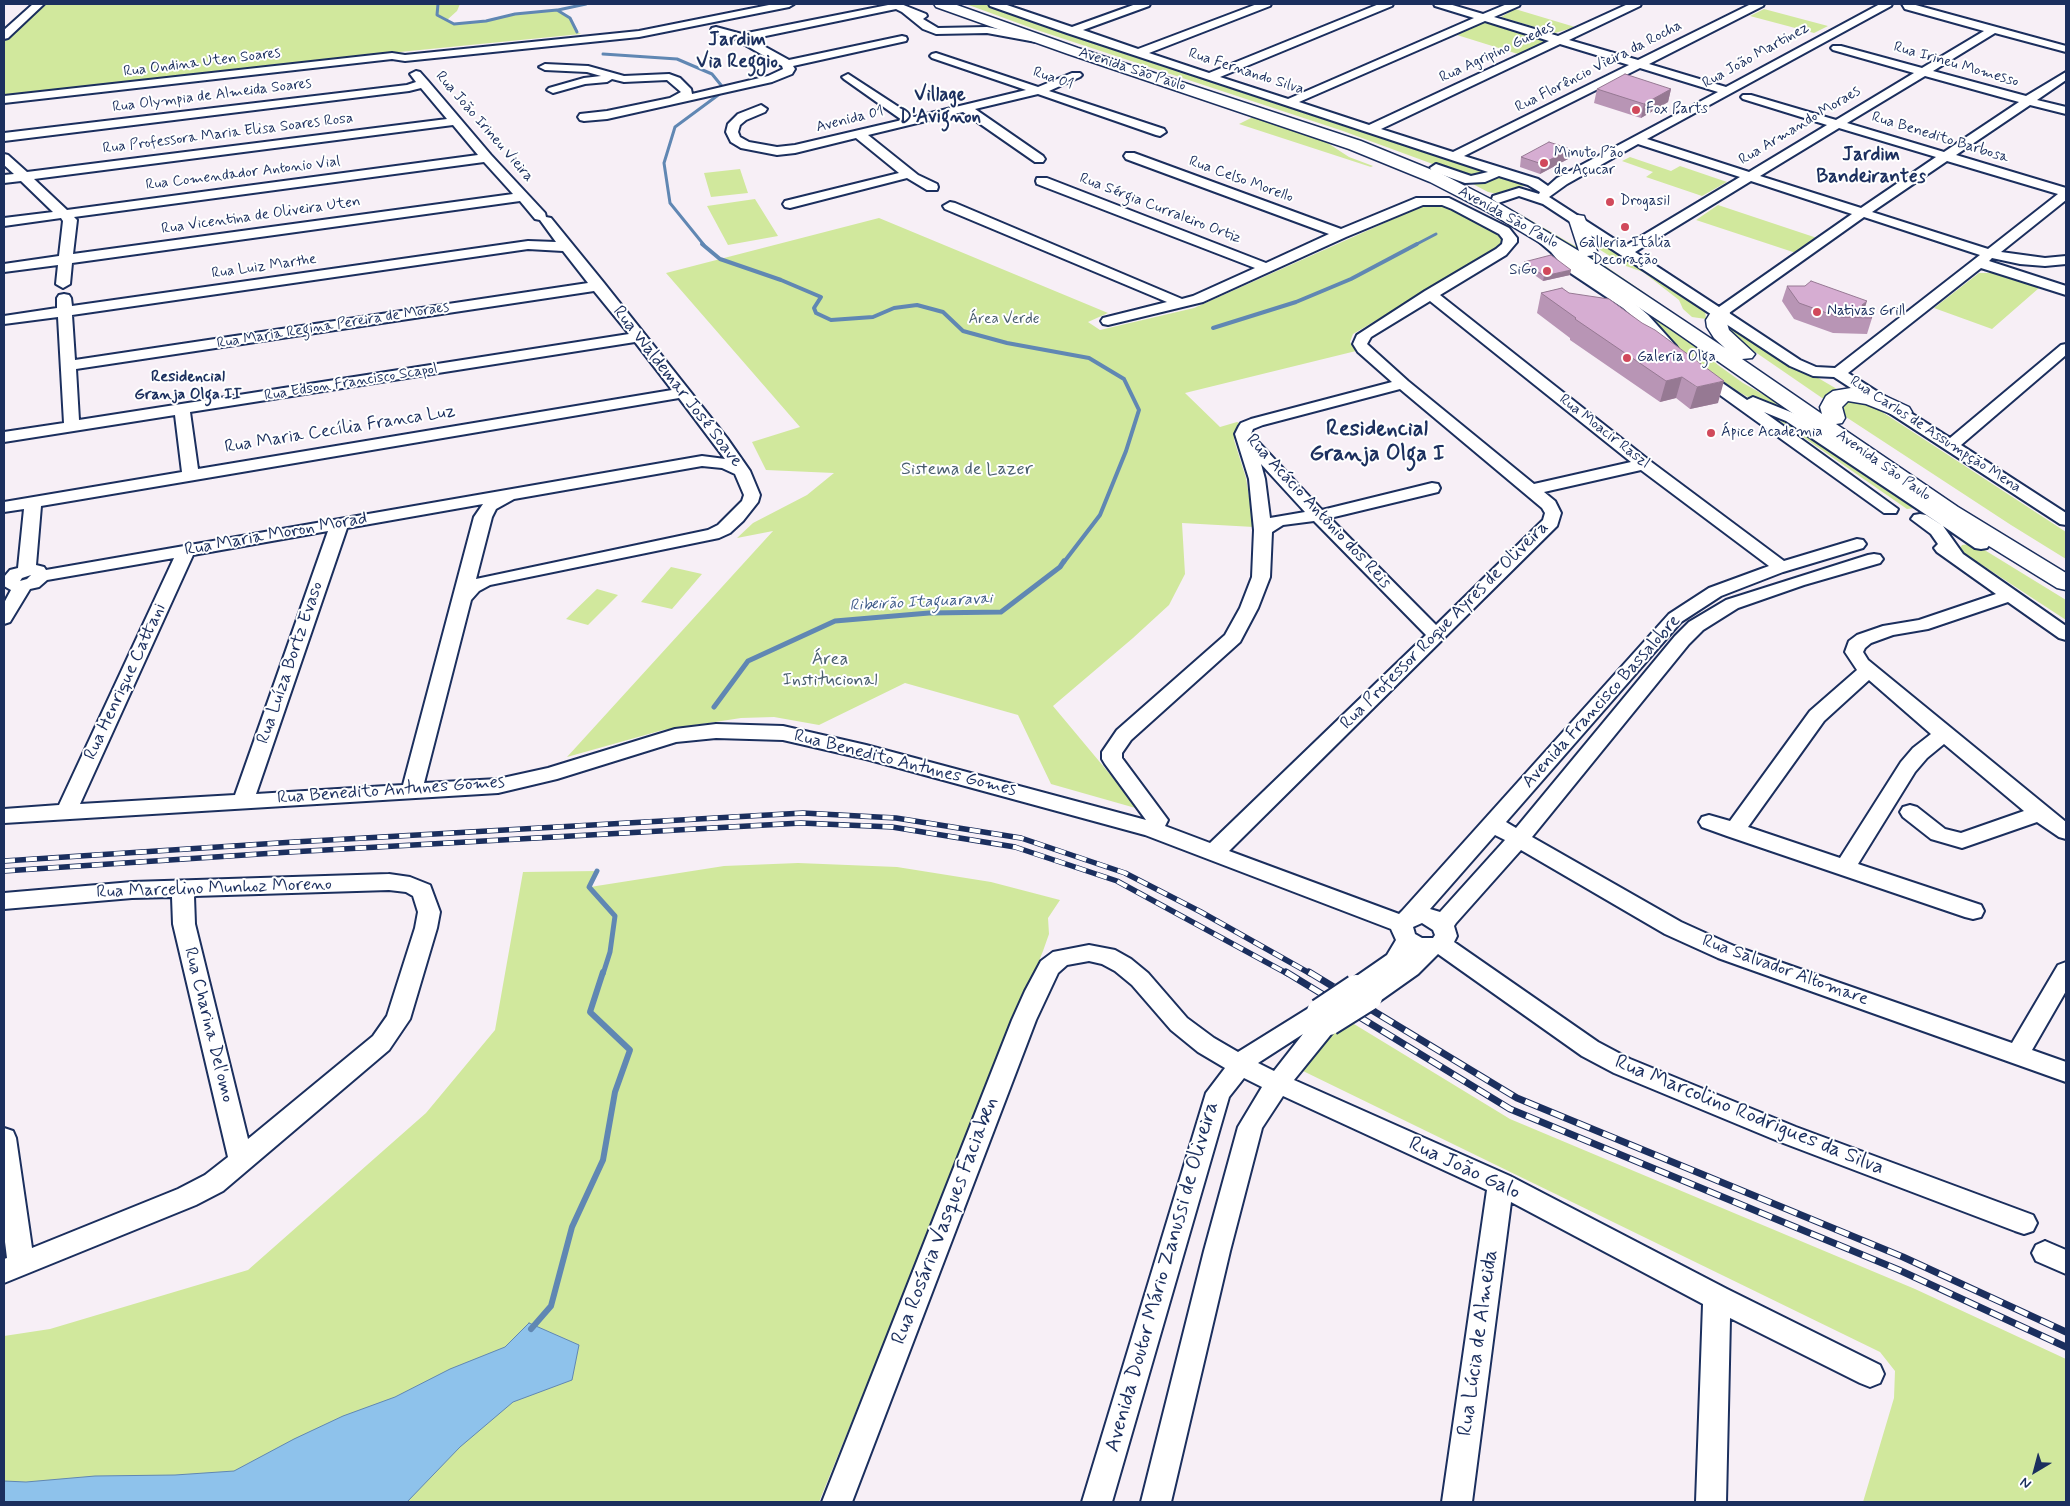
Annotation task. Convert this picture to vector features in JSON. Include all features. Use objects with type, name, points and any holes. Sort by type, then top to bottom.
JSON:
[{"type":"main road","name":"Avenida São Paulo","points":[[941,4],[1245,108],[1251,114],[1281,127],[1301,126],[1404,164],[1497,204],[1529,228],[1677,324],[1950,512],[2066,583]]},
{"type":"main road","name":"Avenida São Paulo","points":[[960,4],[1080,47],[1356,138],[1436,168],[1497,204],[1588,251],[1766,370],[1834,418],[1968,506],[2066,567]]},
{"type":"main road","points":[[1578,220],[1588,251]]},
{"type":"main road","points":[[1720,313],[1716,320],[1721,334],[1766,370]]},
{"type":"main road","points":[[1834,418],[1831,407],[1834,401],[1841,396],[1852,394],[1872,399],[1901,412]]},
{"type":"main road","points":[[1981,544],[2066,594]]},
{"type":"street","points":[[4,36],[39,4]]},
{"type":"street","name":"Rua Ondina Uten Soares","points":[[4,100],[392,56],[408,63],[420,64],[452,59],[490,49],[639,34],[790,4]]},
{"type":"street","points":[[741,38],[870,7],[895,5],[922,16],[933,27],[945,30],[964,29],[974,24],[971,18],[941,4]]},
{"type":"street","name":"Rua Fernando Silva","points":[[994,4],[1209,77],[1453,156],[1490,171],[1507,174],[1542,190]]},
{"type":"street","points":[[1007,8],[1020,4]]},
{"type":"street","points":[[1071,31],[1145,4]]},
{"type":"street","points":[[1138,53],[1266,4]]},
{"type":"street","points":[[1209,77],[1388,4]]},
{"type":"street","points":[[1438,4],[1728,91]]},
{"type":"street","points":[[1288,103],[1515,4]]},
{"type":"street","name":"Rua Agripino Guedes","points":[[1370,130],[1636,4]]},
{"type":"street","name":"Rua Florêncio Vieira da Rocha","points":[[1453,156],[1759,4]]},
{"type":"street","points":[[1887,4],[1893,4]]},
{"type":"street","name":"Rua João Martinez","points":[[1542,190],[1887,4]]},
{"type":"street","points":[[895,5],[936,31],[994,31],[1048,42]]},
{"type":"street","points":[[1908,5],[2066,49]]},
{"type":"street","points":[[4,18],[19,21]]},
{"type":"street","points":[[716,30],[741,38],[787,64],[902,39]]},
{"type":"street","name":"Rua Armando Moraes","points":[[1626,251],[1993,30]]},
{"type":"street","name":"Rua Irineu Momesso","points":[[1838,48],[2066,111]]},
{"type":"street","name":"Rua 01","points":[[936,56],[1041,90],[1160,132]]},
{"type":"street","name":"Rua João Irineu Vieira","points":[[408,63],[487,158],[543,218]]},
{"type":"street","points":[[584,117],[607,115],[690,94],[723,90],[783,76],[789,69],[787,64]]},
{"type":"street","points":[[545,67],[561,67],[598,76],[624,79],[669,77],[690,94]]},
{"type":"street","points":[[1720,313],[1863,212],[2066,75]]},
{"type":"street","points":[[553,90],[598,76]]},
{"type":"street","name":"Avenida 01","points":[[761,109],[742,117],[734,124],[732,132],[740,142],[752,147],[777,151],[804,148],[966,109],[1041,90],[1076,76]]},
{"type":"street","points":[[848,77],[913,122]]},
{"type":"street","name":"Rua Olympia de Almeida Soares","points":[[4,137],[409,88],[424,83]]},
{"type":"street","name":"Rua Benedito Barbosa","points":[[1747,97],[2066,193]]},
{"type":"street","points":[[966,109],[1039,159]]},
{"type":"street","name":"Rua Professora Maria Elisa Soares Rosa","points":[[4,179],[456,121]]},
{"type":"street","points":[[860,135],[909,174],[932,187]]},
{"type":"street","points":[[1637,140],[1991,254],[2020,260],[2045,262],[2066,260]]},
{"type":"street","name":"Rua Celso Morello","points":[[1130,156],[1341,234]]},
{"type":"street","points":[[4,158],[70,220],[63,286],[72,427]]},
{"type":"street","name":"Rua Comendador Antonio Vial","points":[[4,222],[487,158]]},
{"type":"street","points":[[1436,168],[1470,180],[1485,178],[1490,171]]},
{"type":"street","points":[[790,204],[909,174]]},
{"type":"street","name":"Rua Sérgia Curraleiro Ortiz","points":[[1042,181],[1267,268]]},
{"type":"street","points":[[1497,204],[1519,192],[1542,190]]},
{"type":"street","name":"Rua Carlos de Assumpção Mena","points":[[1542,190],[1578,220],[1795,364],[1813,371],[1838,373],[1952,444],[2066,520]]},
{"type":"street","points":[[1838,373],[2066,193]]},
{"type":"street","name":"Rua Vicentina de Oliveira Uten","points":[[4,268],[523,197]]},
{"type":"street","name":"Rua Professor Roque Ayres de Oliveira","points":[[1213,853],[1304,767],[1551,522],[1553,513],[1549,505],[1532,490],[1403,384],[1363,349],[1360,344],[1362,338],[1508,246],[1510,238],[1504,231],[1444,201],[1413,203],[1341,234]]},
{"type":"street","points":[[950,206],[1183,304]]},
{"type":"street","name":"Rua Waldemar José Soave","points":[[462,598],[473,588],[485,581],[697,539],[724,529],[750,502],[752,495],[742,471],[720,441],[640,337],[543,218]]},
{"type":"street","points":[[1529,228],[1556,249],[1571,266],[1643,318],[1687,365],[1890,509]]},
{"type":"street","points":[[1108,321],[1183,304],[1341,234]]},
{"type":"street","name":"Rua Luiz Marthe","points":[[4,320],[528,245],[562,242]]},
{"type":"street","points":[[1980,262],[2066,291]]},
{"type":"street","name":"Rua Maria Regina Pereira de Moraes","points":[[67,366],[599,286]]},
{"type":"street","name":"Rua Moacir Raszl","points":[[1430,294],[1778,568],[1798,571],[1802,577],[1798,582]]},
{"type":"street","name":"Rua Edson Francisco Scapol","points":[[4,437],[640,337]]},
{"type":"street","points":[[1952,444],[2066,348]]},
{"type":"street","points":[[1687,365],[1733,392],[1792,418],[1981,544]]},
{"type":"street","name":"Rua Acácio Antônio dos Reis","points":[[1403,384],[1257,422],[1247,426],[1242,434],[1318,516],[1407,606],[1441,630]]},
{"type":"street","name":"Rua Maria Cecília Franca Luz","points":[[4,507],[682,394]]},
{"type":"street","points":[[1744,406],[1754,408],[1774,419],[1920,518]]},
{"type":"street","points":[[182,410],[191,476]]},
{"type":"street","points":[[1151,829],[1158,820],[1112,759],[1112,752],[1124,735],[1233,638],[1261,577],[1263,530],[1257,479],[1242,434]]},
{"type":"street","points":[[702,461],[711,454],[720,441]]},
{"type":"street","name":"Rua Maria Moron Morad","points":[[20,580],[702,461],[726,464],[742,471]]},
{"type":"street","points":[[1532,490],[1644,464]]},
{"type":"street","points":[[1263,530],[1277,521],[1318,516],[1432,488]]},
{"type":"street","points":[[1899,491],[1919,508],[1921,514],[1919,526],[1926,536],[1945,547],[2066,634]]},
{"type":"street","name":"Rua Maria Moron Morad","points":[[483,517],[490,506],[513,494]]},
{"type":"street","points":[[4,618],[20,580],[33,502]]},
{"type":"street","points":[[412,791],[483,517],[476,509],[458,503]]},
{"type":"street","name":"Rua Luíza Bortz Evaso","points":[[243,802],[339,525]]},
{"type":"street","points":[[1945,547],[1956,539],[1981,544]]},
{"type":"street","name":"Avenida Francisco Bassalobre","points":[[1362,992],[1395,961],[1406,927],[1493,824],[1674,618],[1715,592],[1778,568],[1857,544]]},
{"type":"street","name":"Rua Henrique Cattani","points":[[66,812],[186,551]]},
{"type":"street","name":"Rua Waldemar José Soave","points":[[472,559],[481,569],[492,573],[515,574]]},
{"type":"street","name":"Avenida Francisco Bassalobre","points":[[1362,992],[1410,968],[1438,939],[1447,918],[1519,838],[1682,640],[1696,626],[1732,604],[1874,559]]},
{"type":"street","points":[[1734,831],[1817,716],[1865,667],[1866,655],[1893,643],[1922,625],[2010,594]]},
{"type":"street","points":[[1865,667],[2040,813],[2066,832]]},
{"type":"street","name":"Rua Benedito Antunes Gomes","points":[[4,816],[498,786],[550,774],[675,736],[716,731],[783,733],[866,752],[1151,829],[1406,927],[1417,946],[1438,939]]},
{"type":"street","points":[[1845,868],[1908,767],[1920,753],[1944,734]]},
{"type":"street","points":[[1910,812],[1938,834],[1962,841],[2040,813]]},
{"type":"street","points":[[1709,822],[1973,911]]},
{"type":"street","points":[[1493,824],[1519,838]]},
{"type":"street","name":"Rua Salvador Altomare","points":[[1519,838],[1673,928],[1726,952],[2066,1072]]},
{"type":"street","name":"Rua Marcelino Munhoz Moreno","points":[[4,901],[132,890],[389,882],[410,885],[422,891],[429,912],[426,928],[398,1019],[381,1043],[241,1160]]},
{"type":"street","name":"Rua Charina Del'omo","points":[[184,888],[184,924],[241,1160]]},
{"type":"street","points":[[1406,927],[1422,915],[1434,918],[1438,939]]},
{"type":"street","name":"Rua Marcolino Rodrigues da Silva","points":[[1438,939],[1590,1048],[1622,1066],[1779,1131],[2024,1223]]},
{"type":"street","name":"Rua João Galo","points":[[1074,955],[1089,953],[1107,956],[1123,965],[1140,979],[1180,1024],[1206,1045],[1240,1065],[1278,1084],[1501,1184],[1717,1298],[1870,1374]]},
{"type":"street","name":"Rua Rosária Vasques Faciaben","points":[[836,1502],[1024,1020],[1049,967],[1061,958],[1074,955]]},
{"type":"street","points":[[2018,1054],[2066,971]]},
{"type":"street","points":[[1156,1502],[1217,1251],[1250,1127],[1260,1109],[1324,1017],[1362,992]]},
{"type":"street","name":"Avenida Doutor Mário Zanussi de Oliveira","points":[[1097,1502],[1218,1092],[1246,1059],[1324,1017]]},
{"type":"street","points":[[4,1138],[12,1268],[187,1198],[214,1183],[241,1160]]},
{"type":"street","name":"Rua Lúcia de Almeida","points":[[1457,1502],[1501,1184]]},
{"type":"street","points":[[1711,1502],[1717,1298]]},
{"type":"green space","points":[[43,4],[460,4],[457,11],[447,20],[454,24],[486,21],[515,14],[557,10],[570,18],[577,32],[581,34],[319,60],[4,97],[4,42]]},
{"type":"green space","points":[[966,4],[985,4],[1097,44],[1488,173],[1468,177],[1343,131],[1037,30]]},
{"type":"green space","points":[[1515,9],[1575,27],[1555,33],[1501,17]]},
{"type":"green space","points":[[1764,9],[1828,26],[1814,33],[1750,16]]},
{"type":"green space","points":[[1483,23],[1494,24],[1546,42],[1518,54],[1457,35]]},
{"type":"green space","points":[[1257,115],[1317,136],[1349,157],[1373,166],[1371,167],[1239,124]]},
{"type":"green space","points":[[1630,157],[1671,171],[1680,166],[1727,182],[1702,196],[1646,177],[1653,172],[1622,161]]},
{"type":"green space","points":[[740,169],[748,193],[711,197],[704,173]]},
{"type":"green space","points":[[1497,174],[1531,185],[1512,188],[1498,194],[1488,192],[1469,182],[1488,181]]},
{"type":"green space","points":[[755,199],[778,236],[728,245],[707,206]]},
{"type":"green space","points":[[1432,204],[1458,209],[1495,231],[1504,239],[1503,246],[1353,334],[1350,342],[1356,351],[1185,393],[1220,427],[1237,422],[1242,424],[1234,440],[1246,478],[1254,527],[1182,523],[1185,574],[1169,605],[1053,706],[1139,809],[1051,784],[1018,715],[905,683],[819,725],[774,717],[741,718],[663,730],[567,757],[773,531],[737,538],[753,523],[807,495],[834,473],[766,470],[752,442],[800,427],[666,273],[879,218],[1108,313],[1088,322],[1100,330],[1194,308],[1418,208]]},
{"type":"green space","points":[[1718,205],[1817,238],[1796,253],[1696,220]]},
{"type":"green space","points":[[1506,206],[1582,250],[1951,502],[2066,572],[2066,578],[1953,509],[1503,207]]},
{"type":"green space","points":[[1593,237],[1601,237],[1705,310],[1706,319],[1692,317],[1683,309],[1679,300],[1643,272],[1626,266],[1597,248]]},
{"type":"green space","points":[[1572,260],[1699,348],[1743,383],[1791,408],[1900,483],[1739,392],[1685,355]]},
{"type":"green space","points":[[1979,273],[1996,273],[2039,288],[1992,329],[1934,308]]},
{"type":"green space","points":[[1726,322],[1842,392],[1825,400],[1729,334]]},
{"type":"green space","points":[[1847,402],[1873,406],[2066,532],[2066,559],[1846,417],[1840,406]]},
{"type":"green space","points":[[1782,418],[1916,508],[1907,509],[1777,419]]},
{"type":"green space","points":[[1971,544],[1978,546],[2066,600],[2066,620],[1959,550],[1962,545]]},
{"type":"green space","points":[[671,567],[702,574],[672,609],[641,602]]},
{"type":"green space","points":[[597,589],[618,595],[588,625],[566,619]]},
{"type":"green space","points":[[798,863],[897,867],[991,882],[1060,900],[1048,918],[1049,934],[1043,951],[819,1502],[4,1502],[4,1336],[50,1329],[248,1270],[426,1113],[495,1030],[523,872],[597,871],[590,887],[724,866]]},
{"type":"green space","points":[[1354,1024],[1510,1119],[1915,1289],[2066,1359],[2066,1502],[1863,1502],[1894,1398],[1895,1371],[1880,1352],[1303,1071],[1318,1045],[1332,1030]]},
{"type":"water","points":[[529,1323],[579,1345],[572,1380],[513,1402],[460,1447],[407,1502],[4,1502],[4,1481],[26,1482],[95,1476],[175,1475],[234,1471],[294,1439],[343,1416],[395,1397],[450,1369],[505,1347]]},
{"type":"building","points":[[1625,74],[1671,89],[1644,104],[1597,89]]},
{"type":"building","points":[[1549,142],[1570,149],[1542,164],[1521,157]]},
{"type":"building","points":[[1551,255],[1571,270],[1544,276],[1524,262]]},
{"type":"building","points":[[1811,281],[1867,301],[1862,305],[1872,318],[1838,317],[1799,303],[1787,286],[1805,286]]},
{"type":"building","points":[[1562,288],[1569,293],[1609,299],[1724,381],[1697,387],[1682,377],[1666,381],[1575,319],[1541,293]]},
{"type":"waterway","name":"Ribeirão Itaguaravai","points":[[438,4],[437,15],[454,24],[486,21],[515,14],[557,10],[570,18],[577,32]]},
{"type":"waterway","points":[[558,10],[586,4]]},
{"type":"waterway","name":"Ribeirão Itaguaravai","points":[[603,54],[677,59],[712,74],[725,90],[675,127],[664,163],[670,203],[704,245]]},
{"type":"waterway","points":[[1415,245],[1436,234]]},
{"type":"waterway","name":"Ribeirão Itaguaravai","points":[[702,244],[720,259],[781,280],[821,297],[814,308],[816,313],[831,320],[873,317],[894,308],[917,305],[943,312],[963,331],[1007,343],[1089,358],[1124,379],[1139,410],[1126,451],[1100,515],[1064,562]]},
{"type":"waterway","points":[[1213,328],[1296,302],[1351,279],[1417,244]]},
{"type":"waterway","name":"Ribeirão Itaguaravai","points":[[714,707],[748,661],[835,621],[929,613],[1001,612],[1060,567],[1064,561]]},
{"type":"waterway","name":"Ribeirão Itaguaravai","points":[[597,871],[589,887],[615,916],[610,952],[603,974]]},
{"type":"waterway","name":"Ribeirão Itaguaravai","points":[[531,1329],[551,1306],[572,1227],[603,1160],[615,1092],[630,1050],[590,1012],[603,972]]},
{"type":"railway","points":[[4,861],[294,842],[803,813],[896,818],[1021,838],[1125,873],[1201,912],[1311,974]]},
{"type":"railway","points":[[4,871],[290,852],[801,823],[892,827],[1015,847],[1117,881],[1288,974]]},
{"type":"railway","points":[[1286,972],[1510,1109],[1899,1270],[2066,1347]]},
{"type":"railway","points":[[1309,972],[1517,1098],[1903,1257],[2066,1332]]},
{"type":"place","name":"Fox Parts","points":[[1636,110]]},
{"type":"place","name":"Minuto Pão de Açucar","points":[[1544,163]]},
{"type":"place","name":"Drogasil","points":[[1610,202]]},
{"type":"place","name":"Galleria Itália Decoração","points":[[1625,227]]},
{"type":"place","name":"SiGo","points":[[1547,271]]},
{"type":"place","name":"Nativas Grill","points":[[1817,312]]},
{"type":"place","name":"Galeria Olga","points":[[1627,358]]},
{"type":"place","name":"Ápice Academia","points":[[1711,433]]},
{"type":"district","name":"Jardim Via Reggio","points":[[737,52]]},
{"type":"district","name":"Village D'Avignon","points":[[940,107]]},
{"type":"district","name":"Jardim Bandeirantes","points":[[1871,167]]},
{"type":"district","name":"Residencial Granja Olga II","points":[[188,387]]},
{"type":"district","name":"Residencial Granja Olga I","points":[[1377,442]]},
{"type":"park label","name":"Área Verde","points":[[1004,320]]},
{"type":"park label","name":"Sistema de Lazer","points":[[967,470]]},
{"type":"park label","name":"Área Institucional","points":[[830,670]]}]
